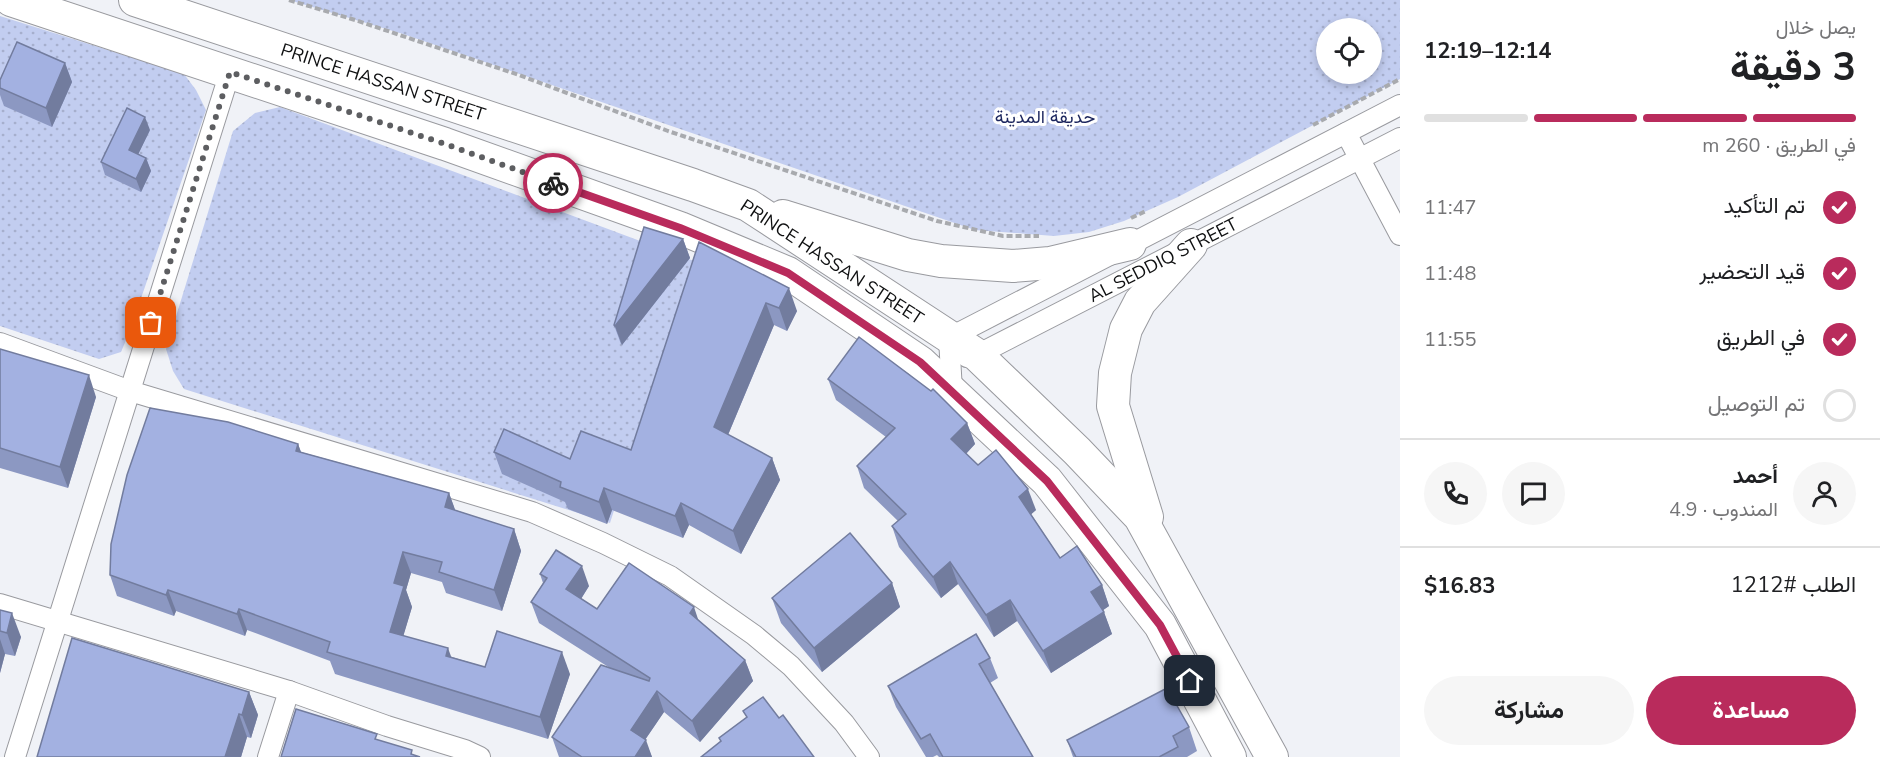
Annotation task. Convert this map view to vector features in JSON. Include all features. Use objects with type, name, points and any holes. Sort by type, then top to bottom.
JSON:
[{"type":"main road","name":"PRINCE HASSAN STREET","points":[[11,0],[445,144],[657,220],[788,273],[949,354]]},
{"type":"main road","name":"PRINCE HASSAN STREET","points":[[135,0],[670,177],[748,205],[949,354],[1114,487],[1152,535],[1272,757]]},
{"type":"main road","points":[[748,205],[908,255],[941,261],[1013,266],[1050,263],[1130,244]]},
{"type":"main road","points":[[1152,535],[1113,406],[1115,373],[1126,329],[1140,303],[1191,246]]},
{"type":"main road","name":"PRINCE HASSAN STREET","points":[[949,354],[952,391],[1047,481],[1160,625],[1230,757]]},
{"type":"street","points":[[15,757],[230,72]]},
{"type":"street","name":"AL SEDDIQ STREET","points":[[949,354],[1130,244],[1400,105]]},
{"type":"street","points":[[1346,133],[1400,235]]},
{"type":"street","name":"AL SEDDIQ STREET","points":[[949,354],[1191,246],[1400,138]]},
{"type":"street","points":[[0,343],[130,391],[532,512],[603,543],[660,571],[754,635],[791,666],[844,723],[869,757]]},
{"type":"street","points":[[0,603],[289,690],[480,757]]},
{"type":"street","points":[[268,757],[289,690]]},
{"type":"path","points":[[289,0],[519,75],[668,131],[938,221],[1003,236],[1043,236]]},
{"type":"green space","name":"حديقة المدينة","points":[[289,0],[1400,0],[1400,79],[1178,197],[1124,221],[1089,232],[1054,236],[975,230],[403,34]]},
{"type":"green space","points":[[0,16],[184,74],[196,90],[206,110],[121,352],[99,359],[0,326]]},
{"type":"green space","points":[[280,107],[694,261],[610,523],[184,389],[173,371],[166,349],[233,131],[255,113]]},
{"type":"building","points":[[17,42],[65,63],[46,108],[0,88],[0,80]]},
{"type":"building","points":[[127,108],[145,117],[129,150],[146,158],[136,179],[101,162]]},
{"type":"building","points":[[644,227],[683,239],[615,326],[614,325]]},
{"type":"building","points":[[699,242],[789,288],[779,308],[766,303],[714,427],[772,458],[733,531],[681,503],[675,516],[604,488],[599,502],[560,487],[561,482],[494,452],[504,429],[570,459],[581,431],[631,450]]},
{"type":"building","points":[[859,337],[931,391],[933,389],[967,423],[951,439],[978,465],[996,450],[1028,489],[1019,497],[1060,558],[1077,546],[1102,585],[1091,592],[1104,612],[1043,651],[1010,600],[986,615],[950,562],[933,577],[892,526],[906,514],[857,466],[895,428],[828,379]]},
{"type":"building","points":[[0,349],[89,375],[60,467],[0,448]]},
{"type":"building","points":[[150,408],[228,422],[298,444],[296,451],[449,493],[445,507],[514,529],[494,590],[439,572],[442,562],[403,552],[394,583],[404,586],[390,632],[448,648],[446,656],[485,667],[497,631],[562,652],[540,717],[327,652],[330,642],[239,609],[237,614],[168,590],[166,595],[110,575],[111,544],[127,475]]},
{"type":"building","points":[[850,533],[892,583],[814,648],[772,598]]},
{"type":"building","points":[[556,550],[582,566],[566,589],[597,609],[629,563],[694,607],[690,613],[745,660],[692,721],[657,691],[631,730],[646,740],[635,757],[582,757],[552,737],[601,665],[649,681],[650,678],[531,602],[547,578],[540,574]]},
{"type":"building","points":[[0,610],[12,613],[7,633],[0,631]]},
{"type":"building","points":[[976,634],[990,658],[979,664],[1033,757],[943,757],[930,734],[921,739],[888,686]]},
{"type":"building","points":[[72,638],[249,692],[225,757],[37,757]]},
{"type":"building","points":[[1167,688],[1189,727],[1173,736],[1178,747],[1159,757],[1076,757],[1067,740]]},
{"type":"building","points":[[763,697],[779,718],[783,715],[814,757],[701,757],[721,741],[719,738],[747,717],[743,711]]},
{"type":"building","points":[[296,709],[377,734],[375,739],[412,750],[411,754],[420,757],[281,757]]},
{"type":"way so far","points":[[151,323],[230,72],[553,183]]},
{"type":"route","points":[[553,183],[680,228],[788,273],[920,362],[1047,481],[1160,625],[1190,681]]}]
